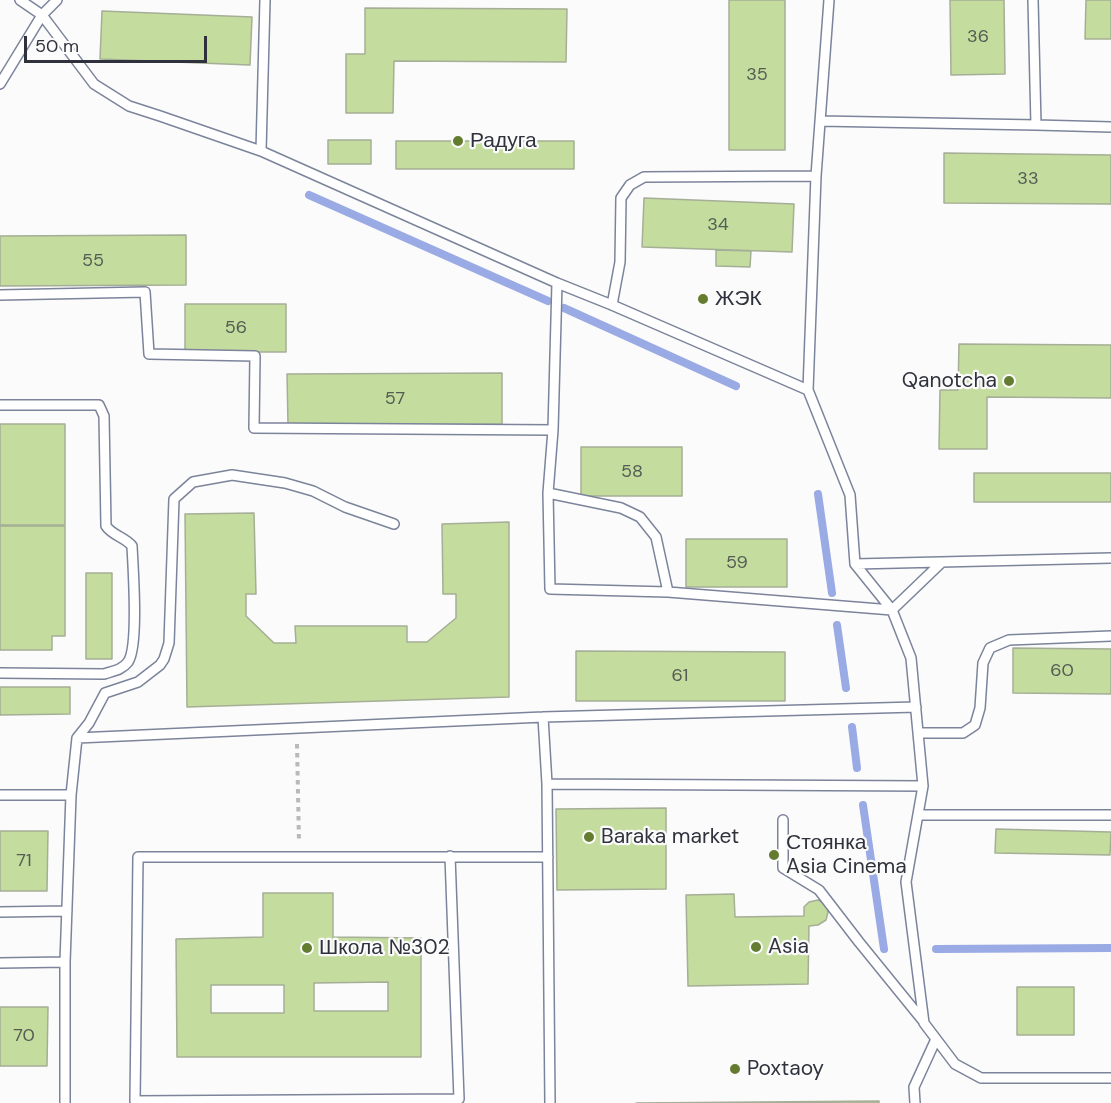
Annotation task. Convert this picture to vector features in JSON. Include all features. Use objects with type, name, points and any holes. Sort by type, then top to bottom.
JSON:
[{"type":"lane","points":[[20,0],[42,15],[94,84],[129,106],[261,151],[557,284],[612,305],[808,390]]},
{"type":"lane","points":[[0,84],[42,15],[57,0]]},
{"type":"lane","points":[[261,151],[265,0]]},
{"type":"lane","points":[[829,0],[816,176],[808,390],[850,495],[855,564],[892,609],[911,658],[923,786],[906,882],[924,1023]]},
{"type":"lane","points":[[1033,0],[1036,125]]},
{"type":"lane","points":[[820,122],[1111,127]]},
{"type":"lane","points":[[612,305],[620,262],[621,198],[630,185],[644,177],[816,176]]},
{"type":"lane","points":[[557,284],[553,430],[548,493],[549,589],[668,592],[892,609],[942,562]]},
{"type":"lane","points":[[0,295],[145,292],[149,354],[255,356],[254,428],[553,430]]},
{"type":"lane","points":[[0,405],[99,405],[104,416],[106,526],[132,546],[135,638],[130,660],[121,669],[104,674],[0,673]]},
{"type":"lane","points":[[105,693],[138,682],[160,665],[164,659],[169,643],[174,499],[193,482],[232,475],[285,483],[313,491],[345,507],[394,524]]},
{"type":"lane","points":[[548,493],[621,508],[640,517],[656,537],[668,592]]},
{"type":"lane","points":[[855,564],[1111,558]]},
{"type":"lane","points":[[919,734],[963,733],[975,725],[980,708],[983,663],[990,648],[1009,640],[1111,636]]},
{"type":"lane","points":[[65,1103],[65,962],[71,795],[77,738],[89,723],[105,693],[104,674]]},
{"type":"lane","points":[[77,738],[543,717],[916,707]]},
{"type":"lane","points":[[543,717],[547,784],[550,1103]]},
{"type":"lane","points":[[547,784],[923,786]]},
{"type":"lane","points":[[0,795],[71,795]]},
{"type":"lane","points":[[918,815],[1111,814]]},
{"type":"lane","points":[[783,820],[783,867],[819,890],[955,1064],[981,1078],[1111,1078]]},
{"type":"lane","points":[[450,856],[459,1099],[135,1101],[138,856],[450,856],[548,856]]},
{"type":"lane","points":[[0,912],[67,911]]},
{"type":"lane","points":[[0,963],[65,962]]},
{"type":"lane","points":[[915,1103],[914,1087],[936,1039]]},
{"type":"path","points":[[297,729],[300,856]]},
{"type":"building","points":[[729,0],[785,0],[785,150],[729,150]]},
{"type":"building","points":[[950,0],[1004,0],[1005,74],[951,75]]},
{"type":"building","points":[[1086,0],[1111,0],[1111,39],[1085,39]]},
{"type":"building","points":[[365,8],[567,9],[566,62],[394,61],[393,113],[346,113],[346,54],[365,54]]},
{"type":"building","points":[[102,11],[252,17],[250,65],[100,59]]},
{"type":"building","points":[[328,140],[371,140],[371,164],[328,164]]},
{"type":"building","points":[[396,141],[574,141],[574,169],[396,169]]},
{"type":"building","points":[[944,153],[1111,155],[1111,204],[944,203]]},
{"type":"building","points":[[644,198],[794,204],[792,252],[642,247]]},
{"type":"building","points":[[186,235],[186,285],[0,286],[0,236]]},
{"type":"building","points":[[716,250],[751,251],[750,267],[716,266]]},
{"type":"building","points":[[185,304],[286,304],[286,352],[185,352]]},
{"type":"building","points":[[959,344],[1111,345],[1111,398],[987,397],[987,449],[939,449],[940,390],[958,390]]},
{"type":"building","points":[[502,373],[502,424],[288,425],[287,374]]},
{"type":"building","points":[[0,424],[65,424],[65,525],[0,525]]},
{"type":"building","points":[[581,447],[682,447],[682,496],[581,496]]},
{"type":"building","points":[[974,473],[1111,473],[1111,502],[974,502]]},
{"type":"building","points":[[254,513],[256,594],[246,594],[246,616],[274,643],[296,643],[295,626],[407,626],[407,642],[427,642],[456,618],[456,594],[443,594],[442,524],[509,522],[509,697],[187,707],[185,514]]},
{"type":"building","points":[[0,526],[65,526],[65,636],[52,636],[52,650],[0,650]]},
{"type":"building","points":[[686,539],[787,539],[787,587],[686,587]]},
{"type":"building","points":[[86,573],[112,573],[112,659],[86,659]]},
{"type":"building","points":[[1013,648],[1111,649],[1111,694],[1013,693]]},
{"type":"building","points":[[576,651],[785,652],[785,701],[576,701]]},
{"type":"building","points":[[0,687],[70,687],[70,714],[0,715]]},
{"type":"building","points":[[666,808],[666,889],[557,890],[556,809]]},
{"type":"building","points":[[996,829],[1111,832],[1110,855],[995,853]]},
{"type":"building","points":[[0,831],[48,831],[47,891],[0,891]]},
{"type":"building","points":[[263,893],[333,893],[333,937],[421,938],[421,1057],[177,1057],[176,939],[263,937]],"holes":[[[388,982],[388,1011],[314,1011],[314,983]],[[211,985],[284,985],[284,1013],[211,1013]]]},
{"type":"building","points":[[734,894],[735,917],[804,916],[804,907],[809,902],[818,900],[826,904],[828,912],[826,920],[818,925],[809,926],[808,984],[688,986],[686,895]]},
{"type":"building","points":[[1017,987],[1074,987],[1074,1035],[1017,1035]]},
{"type":"building","points":[[0,1007],[48,1007],[47,1066],[0,1066]]},
{"type":"building","points":[[879,1101],[879,1103],[636,1103]]},
{"type":"waterway","points":[[309,195],[548,301]]},
{"type":"waterway","points":[[564,308],[736,386]]},
{"type":"waterway","points":[[818,494],[832,593]]},
{"type":"waterway","points":[[837,625],[846,688]]},
{"type":"waterway","points":[[852,727],[857,768]]},
{"type":"waterway","points":[[863,805],[884,949]]},
{"type":"waterway","points":[[936,949],[1111,948]]},
{"type":"place","name":"Радуга","points":[[458,141]]},
{"type":"place","name":"ЖЭК","points":[[703,299]]},
{"type":"place","name":"Qanotcha","points":[[1009,381]]},
{"type":"place","name":"Baraka market","points":[[589,837]]},
{"type":"place","name":"Стоянка Asia Cinema","points":[[774,855]]},
{"type":"place","name":"Asia","points":[[756,947]]},
{"type":"place","name":"Школа №302","points":[[307,948]]},
{"type":"place","name":"Poxtaoy","points":[[735,1069]]}]
